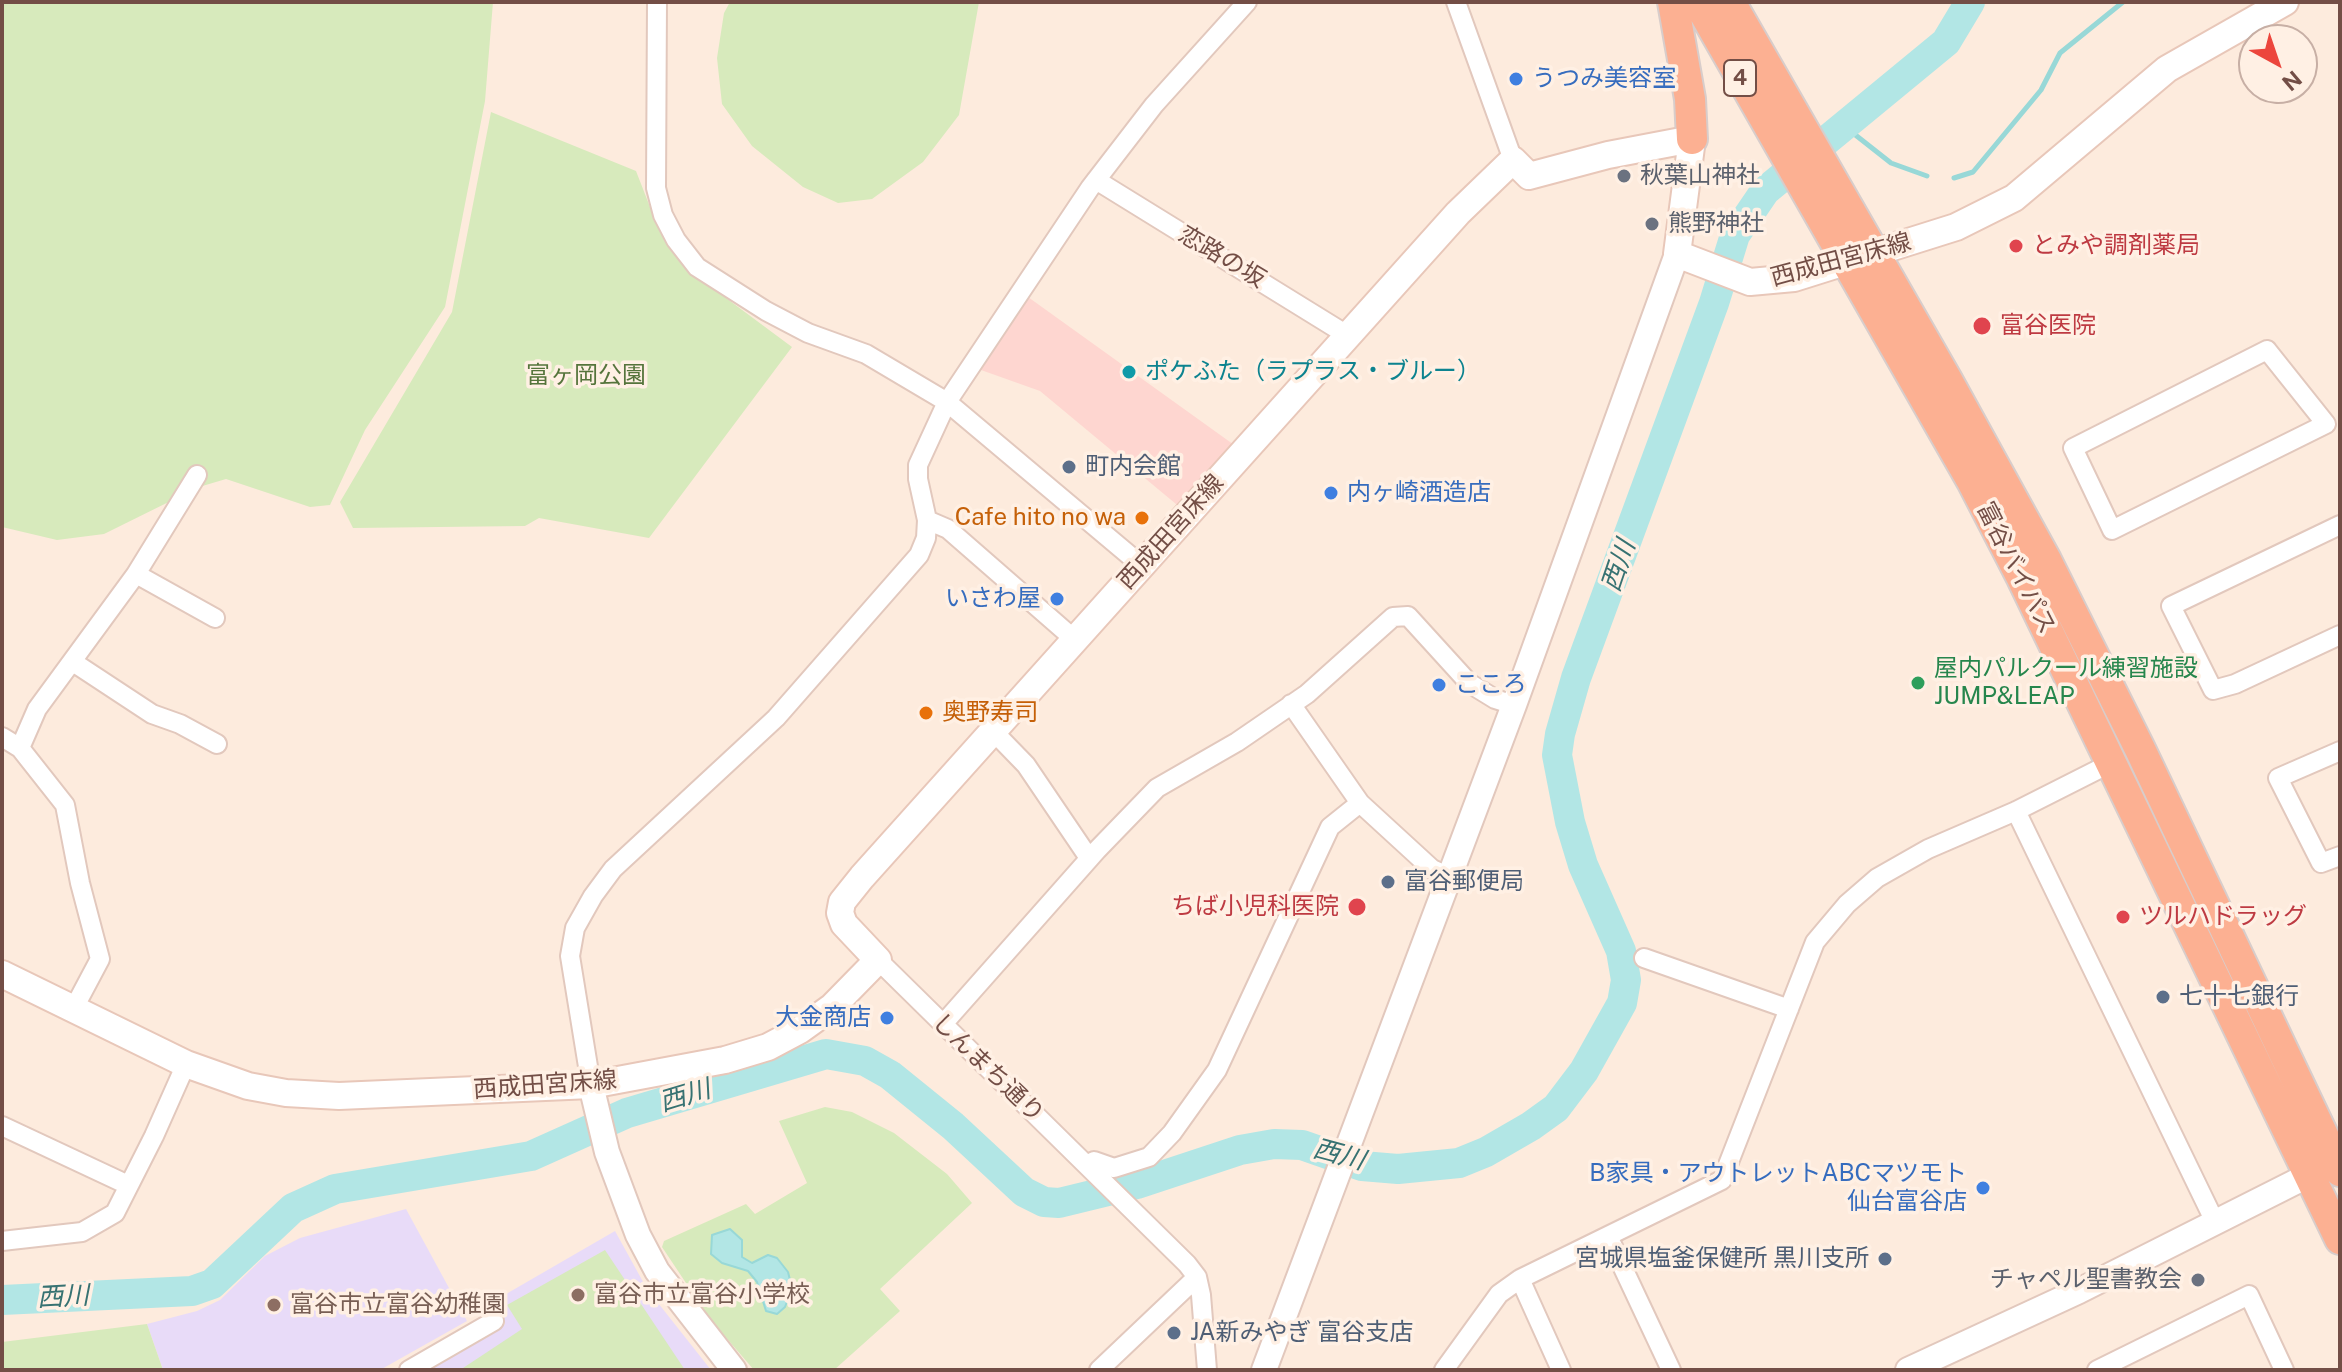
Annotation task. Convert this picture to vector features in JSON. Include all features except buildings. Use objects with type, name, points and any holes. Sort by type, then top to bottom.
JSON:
[{"type":"highway","points":[[1673,2],[1686,67],[1692,139]]},
{"type":"highway","name":"富谷バイパス","points":[[1698,2],[1783,155],[1819,188]]},
{"type":"highway","name":"富谷バイパス","points":[[1730,2],[1803,131],[1819,188],[2046,560],[2154,778],[2332,1167],[2340,1239]]},
{"type":"highway","name":"富谷バイパス","points":[[1860,257],[2113,762],[2332,1167]]},
{"type":"main road","name":"西成田宮床線","points":[[1686,257],[1750,282],[1783,280],[1956,227],[2014,198],[2167,69],[2285,2]]},
{"type":"main road","points":[[1513,160],[1529,176],[1608,155],[1692,139],[1686,257]]},
{"type":"main road","name":"西成田宮床線","points":[[2,974],[186,1064],[248,1086],[339,1096],[593,1095],[768,1047],[800,1030],[832,1007],[878,960],[844,924],[840,913],[842,902],[1347,335],[1458,213],[1513,160]]},
{"type":"street","points":[[657,2],[656,188],[663,215],[676,240],[697,267],[766,311],[808,333],[866,354],[947,402],[1141,565]]},
{"type":"street","points":[[734,1370],[657,1271],[626,1206],[607,1152],[593,1095],[570,956],[575,928],[613,869],[716,777],[823,665],[919,555],[926,538],[927,520],[918,465],[947,402],[1096,180],[1154,105],[1247,2]]},
{"type":"street","points":[[1456,2],[1513,160]]},
{"type":"street","name":"恋路の坂","points":[[1096,180],[1347,335]]},
{"type":"street","points":[[1264,1370],[1686,257]]},
{"type":"street","points":[[2267,350],[2333,421],[2112,530],[2073,448],[2267,350]]},
{"type":"street","points":[[20,748],[37,709],[136,574],[197,475]]},
{"type":"street","points":[[927,520],[948,529],[1074,639]]},
{"type":"street","points":[[2340,525],[2171,606],[2213,690],[2235,684],[2340,635]]},
{"type":"street","points":[[136,574],[215,618]]},
{"type":"street","points":[[943,1024],[1089,858],[1157,788],[1237,742],[1291,704],[1393,617],[1408,616],[1469,683],[1495,699],[1514,705]]},
{"type":"street","points":[[73,662],[152,714],[180,724],[217,744]]},
{"type":"street","points":[[1291,704],[1360,803],[1432,869],[1449,877]]},
{"type":"street","points":[[992,730],[1026,765],[1089,858]]},
{"type":"street","points":[[2,737],[20,748],[65,805],[80,883],[100,959],[74,1008]]},
{"type":"street","points":[[2340,751],[2278,778],[2321,863],[2340,856]]},
{"type":"street","points":[[1444,1370],[1499,1294],[1520,1279],[1722,1180],[1815,942],[1857,895],[1877,878],[1928,849],[2016,811],[2113,762]]},
{"type":"street","points":[[1093,1171],[1094,1161],[1114,1168],[1149,1157],[1172,1133],[1217,1070],[1330,827],[1360,803]]},
{"type":"street","points":[[2016,811],[2215,1222]]},
{"type":"street","points":[[1644,958],[1789,1009]]},
{"type":"street","name":"しんまち通り","points":[[878,960],[1197,1277]]},
{"type":"street","points":[[2,1241],[82,1232],[115,1213],[186,1064]]},
{"type":"street","points":[[2,1126],[128,1185]]},
{"type":"street","points":[[1908,1370],[2332,1167]]},
{"type":"street","points":[[1608,1236],[1671,1370]]},
{"type":"street","points":[[1099,1370],[1197,1277]]},
{"type":"street","points":[[1197,1277],[1207,1370]]},
{"type":"street","points":[[1520,1279],[1561,1370]]},
{"type":"street","points":[[2097,1370],[2249,1295],[2284,1370]]},
{"type":"street","points":[[409,1370],[494,1321]]},
{"type":"shaded area","points":[[1028,297],[1237,447],[1182,509],[1040,391],[981,370]]},
{"type":"shaded area","points":[[406,1209],[467,1321],[380,1370],[163,1370],[147,1324],[197,1311],[220,1300],[265,1256],[300,1238]]},
{"type":"shaded area","name":"富谷市立富谷小学校","points":[[615,1231],[647,1289],[711,1370],[426,1370],[505,1324],[494,1301]]},
{"type":"green space","points":[[2,2],[493,2],[485,101],[445,307],[365,430],[330,505],[310,507],[226,479],[199,487],[104,534],[57,540],[2,527]]},
{"type":"green space","points":[[730,2],[979,2],[959,115],[923,162],[872,199],[838,203],[803,187],[752,146],[722,104],[717,58],[724,13]]},
{"type":"green space","name":"富ヶ岡公園","points":[[491,112],[636,171],[650,207],[691,272],[792,347],[649,538],[539,518],[525,526],[353,528],[340,502],[452,312]]},
{"type":"green space","points":[[825,1107],[852,1112],[894,1133],[947,1174],[972,1203],[880,1289],[900,1311],[834,1370],[754,1370],[710,1319],[662,1247],[664,1241],[746,1204],[755,1214],[807,1183],[779,1121]]},
{"type":"green space","name":"富谷市立富谷小学校","points":[[605,1250],[685,1370],[460,1370],[522,1329],[507,1305]]},
{"type":"green space","points":[[147,1324],[163,1370],[2,1370],[2,1342]]},
{"type":"water","points":[[730,1229],[742,1240],[742,1257],[752,1263],[768,1255],[777,1258],[788,1272],[792,1288],[785,1307],[777,1314],[766,1311],[757,1282],[748,1271],[722,1263],[711,1254],[712,1235]]},
{"type":"waterway","name":"西川","points":[[2,1300],[192,1291],[212,1284],[293,1208],[335,1189],[531,1156],[627,1113],[826,1054],[865,1061],[890,1075],[953,1126],[1024,1192],[1044,1202],[1059,1203],[1137,1184],[1240,1150],[1274,1144],[1302,1145],[1362,1166],[1398,1169],[1459,1163],[1486,1152],[1531,1126],[1556,1108],[1584,1071],[1622,1003],[1626,980],[1621,951],[1583,865],[1570,822],[1557,755],[1560,734],[1576,678],[1714,303],[1735,235],[1765,191],[1946,42],[1970,2]]},
{"type":"waterway","points":[[1954,178],[1973,172],[2041,90],[2060,53],[2123,2]]},
{"type":"waterway","points":[[1844,126],[1891,163],[1927,176]]},
{"type":"place","name":"うつみ美容室","points":[[1516,79]]},
{"type":"place","name":"秋葉山神社","points":[[1624,176]]},
{"type":"place","name":"熊野神社","points":[[1652,224]]},
{"type":"place","name":"とみや調剤薬局","points":[[2016,246]]},
{"type":"place","name":"富谷医院","points":[[1982,326]]},
{"type":"place","name":"ポケふた（ラプラス・ブルー）","points":[[1129,372]]},
{"type":"place","name":"町内会館","points":[[1069,467]]},
{"type":"place","name":"内ヶ崎酒造店","points":[[1331,493]]},
{"type":"place","name":"Cafe hito no wa","points":[[1142,518]]},
{"type":"place","name":"いさわ屋","points":[[1057,599]]},
{"type":"place","name":"屋内パルクール練習施設 JUMP&LEAP","points":[[1918,683]]},
{"type":"place","name":"こころ","points":[[1439,685]]},
{"type":"place","name":"奥野寿司","points":[[926,713]]},
{"type":"place","name":"富谷郵便局","points":[[1388,882]]},
{"type":"place","name":"ちば小児科医院","points":[[1357,907]]},
{"type":"place","name":"ツルハドラッグ","points":[[2123,917]]},
{"type":"place","name":"七十七銀行","points":[[2163,997]]},
{"type":"place","name":"大金商店","points":[[887,1018]]},
{"type":"place","name":"B家具・アウトレットABCマツモト 仙台富谷店","points":[[1983,1188]]},
{"type":"place","name":"宮城県塩釜保健所 黒川支所","points":[[1885,1259]]},
{"type":"place","name":"チャペル聖書教会","points":[[2198,1280]]},
{"type":"place","name":"富谷市立富谷小学校","points":[[578,1295]]},
{"type":"place","name":"富谷市立富谷幼稚園","points":[[274,1305]]},
{"type":"place","name":"JA新みやぎ 富谷支店","points":[[1174,1333]]}]
